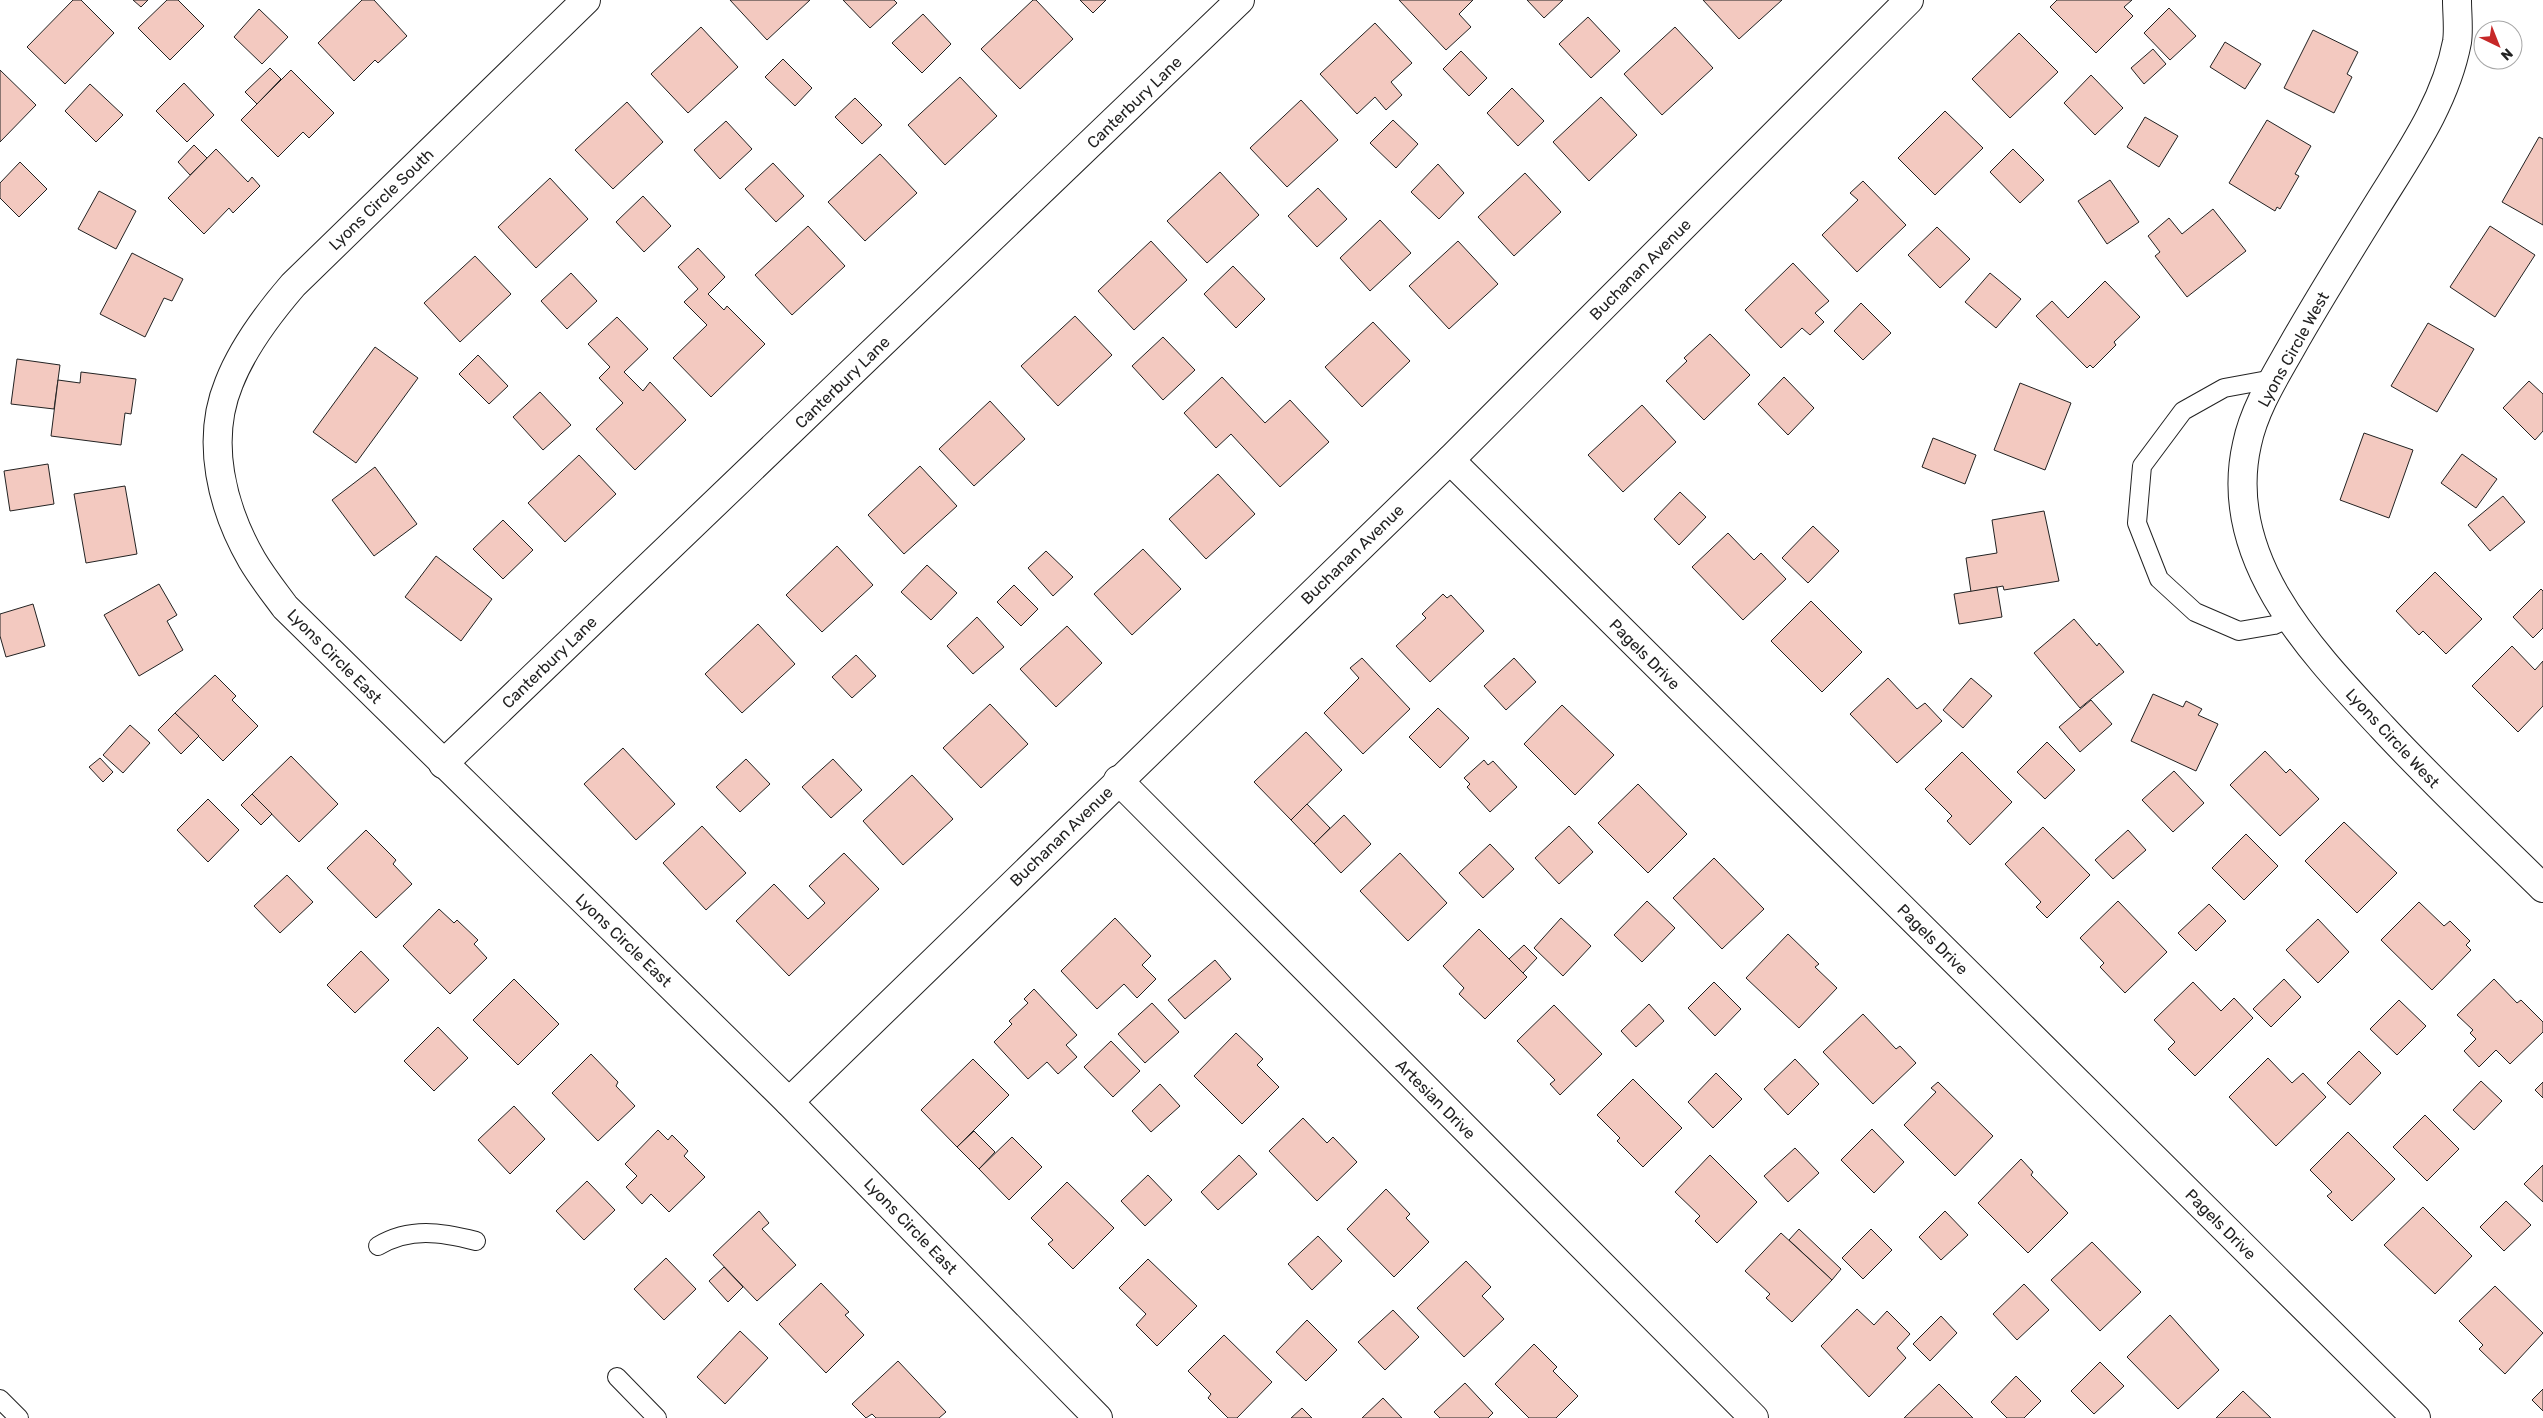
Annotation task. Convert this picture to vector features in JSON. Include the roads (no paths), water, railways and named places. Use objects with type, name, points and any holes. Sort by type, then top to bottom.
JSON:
[{"type":"street","name":"Lyons Circle South","points":[[218,426],[228,383],[269,313],[293,284],[586,0]]},
{"type":"street","name":"Canterbury Lane","points":[[443,764],[1240,0]]},
{"type":"street","name":"Buchanan Avenue","points":[[790,1102],[1118,780],[1450,460],[1909,0]]},
{"type":"street","name":"Lyons Circle West","points":[[2457,0],[2458,40],[2447,82],[2424,128],[2273,379],[2247,442],[2241,479],[2246,518],[2258,561],[2275,596],[2290,618],[2327,668],[2418,766],[2543,888]]},
{"type":"street","name":"Lyons Circle East","points":[[218,426],[220,478],[234,523],[253,561],[285,607],[443,764],[790,1102],[1098,1418]]},
{"type":"street","name":"Pagels Drive","points":[[1450,460],[2416,1418]]},
{"type":"street","name":"Artesian Drive","points":[[1118,780],[1754,1418]]},
{"type":"lane","points":[[2273,379],[2224,388],[2182,411],[2142,466],[2138,523],[2159,579],[2195,612],[2238,631],[2274,625],[2290,618]]},
{"type":"lane","points":[[378,1246],[393,1237],[440,1232],[476,1241]]},
{"type":"lane","points":[[617,1377],[657,1418]]},
{"type":"lane","points":[[0,1399],[19,1418]]}]
